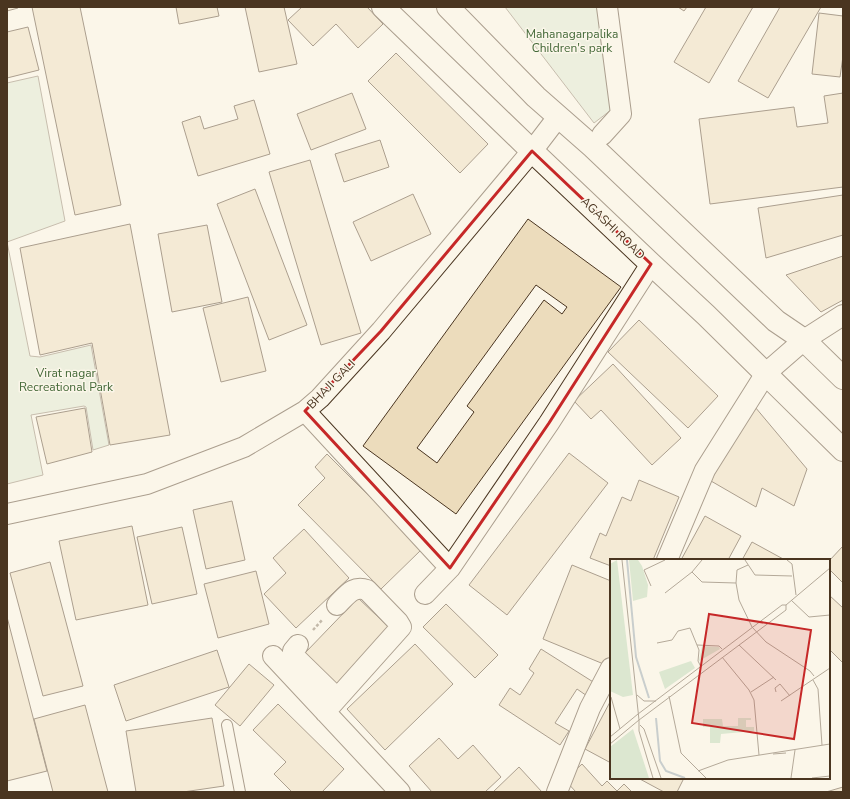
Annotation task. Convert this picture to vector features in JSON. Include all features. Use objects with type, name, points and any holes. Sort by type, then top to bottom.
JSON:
[{"type":"street","name":"AGASHI ROAD","points":[[383,7],[532,151],[706,315],[843,450]]},
{"type":"street","points":[[448,7],[536,97],[593,147],[776,321],[804,340],[843,378]]},
{"type":"street","points":[[602,135],[621,114],[608,7]]},
{"type":"street","name":"BHAJI GALI","points":[[7,514],[148,484],[244,447],[305,411],[320,398],[381,331],[532,151],[558,117]]},
{"type":"street","points":[[425,594],[450,568],[549,423],[651,264]]},
{"type":"street","points":[[667,559],[706,470],[766,373],[804,340],[843,315]]},
{"type":"street","points":[[305,411],[450,568]]},
{"type":"street","points":[[331,705],[401,627],[367,590],[362,588],[353,589],[337,605]]},
{"type":"street","points":[[298,645],[293,651],[295,657],[400,792]]},
{"type":"street","points":[[273,656],[331,705]]},
{"type":"street","points":[[557,792],[590,708],[610,670]]},
{"type":"lane","points":[[227,725],[240,792]]},
{"type":"path","points":[[298,645],[337,605]]},
{"type":"highlighted area","points":[[532,151],[651,264],[549,423],[450,568],[305,411],[381,331]]},
{"type":"green space","name":"Mahanagarpalika Children's park","points":[[505,7],[601,7],[611,110],[594,123]]},
{"type":"green space","points":[[38,76],[65,221],[7,242],[7,83]]},
{"type":"green space","name":"Virat nagar Recreational Park","points":[[7,242],[30,356],[40,357],[91,345],[109,445],[93,450],[86,407],[84,406],[31,415],[43,475],[7,484]]},
{"type":"building","points":[[7,7],[18,7],[18,8],[7,11]]},
{"type":"building","points":[[32,7],[80,7],[121,205],[75,215]]},
{"type":"building","points":[[176,7],[217,7],[219,16],[179,24]]},
{"type":"building","points":[[245,7],[284,7],[297,64],[259,72]]},
{"type":"building","points":[[302,7],[367,7],[383,24],[358,48],[336,24],[313,46],[288,20]]},
{"type":"building","points":[[678,7],[687,7],[684,11]]},
{"type":"building","points":[[706,7],[753,7],[709,83],[674,62]]},
{"type":"building","points":[[780,7],[821,7],[768,98],[738,81]]},
{"type":"building","points":[[819,13],[843,16],[843,56],[840,77],[812,74]]},
{"type":"building","points":[[28,27],[39,70],[7,78],[7,32]]},
{"type":"building","points":[[396,53],[488,144],[460,173],[368,81]]},
{"type":"building","points":[[352,93],[366,129],[311,150],[297,114]]},
{"type":"building","points":[[843,93],[843,187],[710,204],[699,119],[794,107],[797,127],[828,123],[824,96]]},
{"type":"building","points":[[254,100],[270,154],[198,176],[182,122],[200,116],[204,129],[238,119],[234,106]]},
{"type":"building","points":[[380,140],[389,167],[344,182],[335,154]]},
{"type":"building","points":[[310,160],[361,333],[321,345],[269,172]]},
{"type":"building","points":[[255,189],[307,325],[269,340],[217,204]]},
{"type":"building","points":[[413,194],[431,234],[371,261],[353,222]]},
{"type":"building","points":[[843,195],[843,235],[766,258],[758,208]]},
{"type":"building","points":[[528,219],[621,287],[456,514],[363,446]],"holes":[[[536,285],[567,307],[562,314],[544,300],[467,406],[474,412],[437,463],[417,448]]]},
{"type":"building","points":[[130,224],[170,435],[110,445],[92,343],[40,355],[20,248]]},
{"type":"building","points":[[207,225],[222,302],[172,312],[158,234]]},
{"type":"building","points":[[843,256],[843,300],[821,312],[786,275]]},
{"type":"building","points":[[248,297],[266,371],[221,382],[203,308]]},
{"type":"building","points":[[639,320],[718,396],[688,428],[608,352]]},
{"type":"building","points":[[613,364],[681,438],[652,465],[601,410],[591,419],[574,401]]},
{"type":"building","points":[[750,401],[807,469],[794,506],[762,488],[756,507],[711,481]]},
{"type":"building","points":[[85,408],[92,452],[47,464],[36,417]]},
{"type":"building","points":[[569,453],[608,483],[507,615],[469,585]]},
{"type":"building","points":[[327,454],[422,549],[381,589],[298,505],[325,478],[315,467]]},
{"type":"building","points":[[639,480],[679,497],[653,559],[610,559],[610,566],[590,558],[600,533],[606,536],[622,497],[631,501]]},
{"type":"building","points":[[232,501],[245,560],[206,569],[193,510]]},
{"type":"building","points":[[705,516],[741,536],[729,559],[682,559]]},
{"type":"building","points":[[132,526],[148,605],[76,620],[59,541]]},
{"type":"building","points":[[182,527],[197,594],[152,604],[137,537]]},
{"type":"building","points":[[304,529],[349,578],[296,628],[264,594],[286,573],[273,558]]},
{"type":"building","points":[[752,542],[783,559],[743,559]]},
{"type":"building","points":[[843,546],[843,583],[830,570],[830,560]]},
{"type":"building","points":[[50,562],[83,686],[43,696],[10,573]]},
{"type":"building","points":[[572,565],[610,581],[610,656],[606,665],[543,639]]},
{"type":"building","points":[[256,571],[269,624],[218,638],[204,584]]},
{"type":"building","points":[[830,596],[843,608],[843,663],[830,650]]},
{"type":"building","points":[[358,598],[394,632],[340,688],[305,653]]},
{"type":"building","points":[[446,604],[498,655],[475,678],[423,627]]},
{"type":"building","points":[[7,617],[47,771],[7,781]]},
{"type":"building","points":[[415,644],[453,684],[385,750],[347,709]]},
{"type":"building","points":[[541,649],[598,685],[590,698],[577,689],[555,723],[569,731],[560,745],[499,705],[510,688],[520,695],[534,673],[529,669]]},
{"type":"building","points":[[217,650],[229,687],[126,721],[114,685]]},
{"type":"building","points":[[249,664],[274,685],[240,726],[215,705]]},
{"type":"building","points":[[610,702],[610,762],[585,749]]},
{"type":"building","points":[[278,704],[344,769],[322,792],[292,792],[274,774],[286,762],[253,730]]},
{"type":"building","points":[[85,705],[108,792],[53,792],[34,719]]},
{"type":"building","points":[[212,718],[224,786],[183,792],[136,792],[126,731]]},
{"type":"building","points":[[439,738],[458,759],[473,745],[501,777],[485,792],[432,792],[409,766]]},
{"type":"building","points":[[582,764],[602,786],[607,781],[617,791],[624,784],[632,792],[576,792],[565,780]]},
{"type":"building","points":[[519,767],[542,792],[493,792]]},
{"type":"building","points":[[640,779],[684,779],[677,792],[664,792]]},
{"type":"building","points":[[843,787],[843,792],[826,792]]}]
